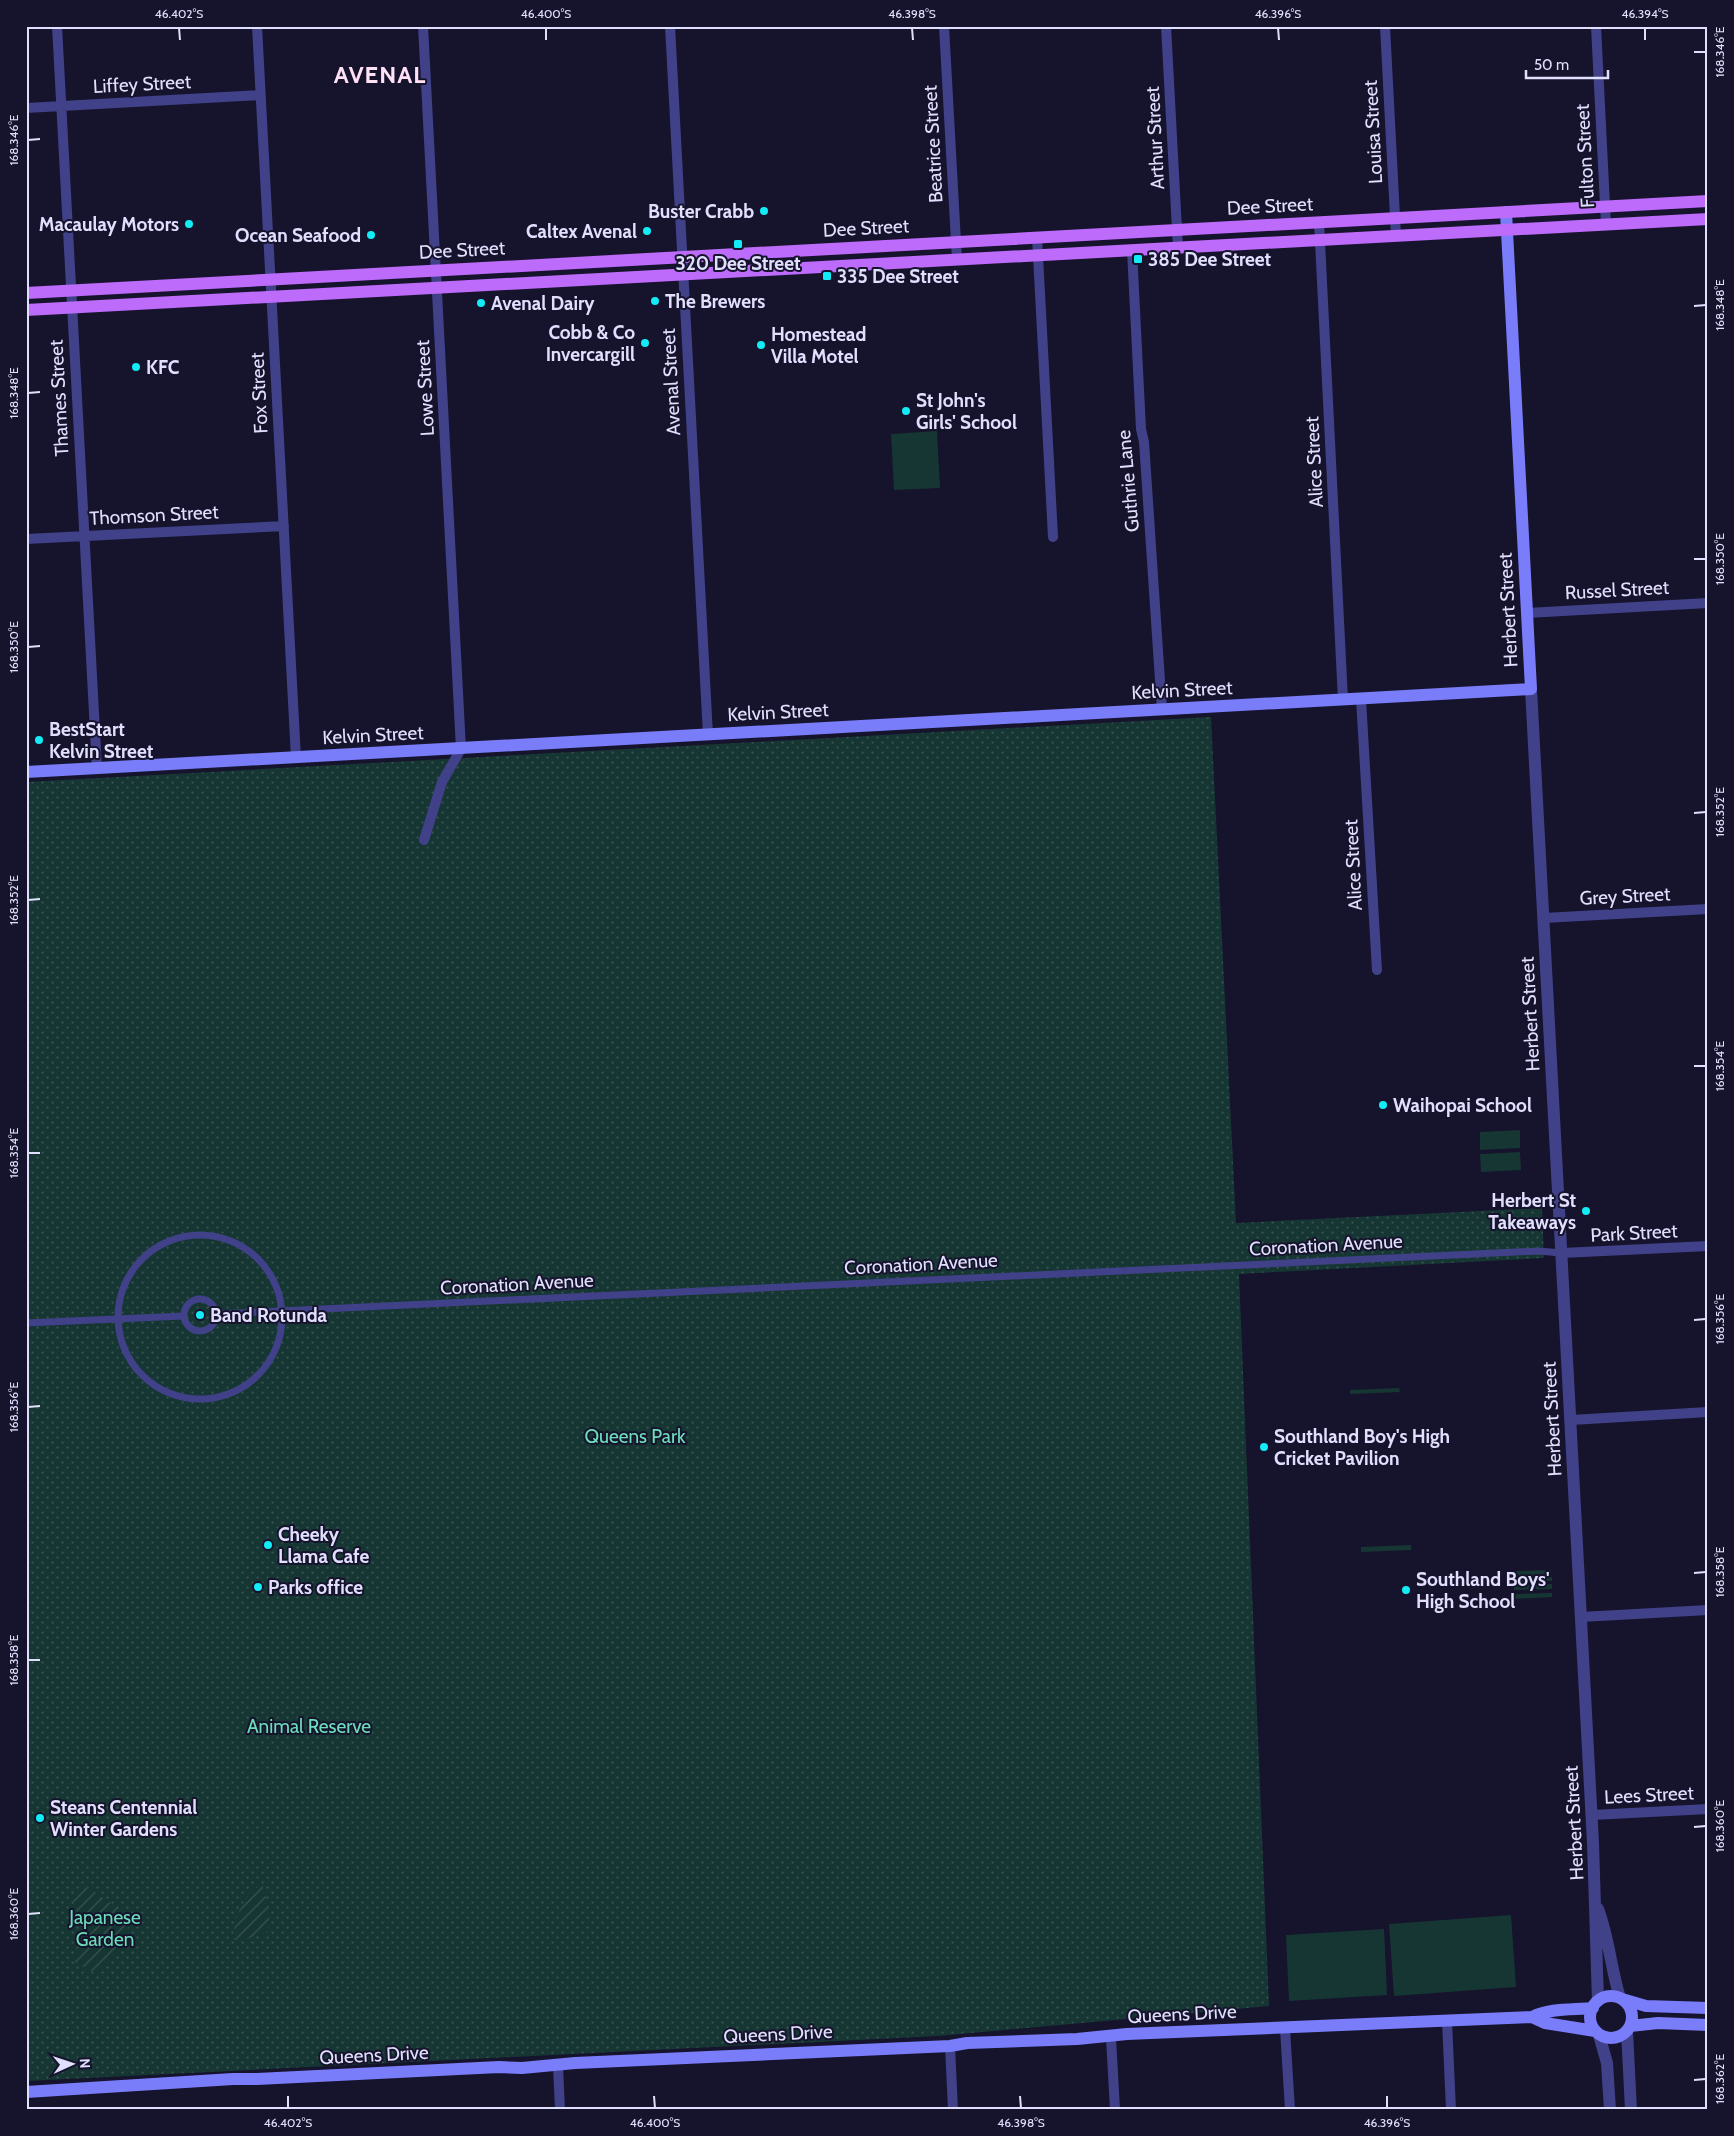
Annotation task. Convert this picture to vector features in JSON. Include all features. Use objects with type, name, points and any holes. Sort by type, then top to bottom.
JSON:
[{"type":"main road","name":"Dee Street","points":[[26,293],[1708,200]]},
{"type":"main road","name":"Herbert Street","points":[[1506,212],[1531,689]]},
{"type":"main road","name":"Dee Street","points":[[26,310],[1708,219]]},
{"type":"main road","name":"Kelvin Street","points":[[26,772],[1531,689]]},
{"type":"main road","points":[[1595,2004],[1611,1996],[1646,2006],[1708,2008]]},
{"type":"main road","name":"Herbert Street","points":[[1620,1998],[1630,2007],[1632,2020],[1629,2028]]},
{"type":"main road","name":"Herbert Street","points":[[1595,2004],[1590,2020],[1597,2033]]},
{"type":"main road","name":"Queens Drive","points":[[26,2092],[233,2079],[558,2066],[634,2060],[950,2046],[967,2043],[1111,2038],[1127,2034],[1285,2029],[1532,2017],[1545,2010],[1575,2011],[1595,2004]]},
{"type":"main road","name":"Queens Drive","points":[[1532,2017],[1545,2023],[1597,2033]]},
{"type":"main road","points":[[1597,2033],[1615,2038],[1629,2028],[1658,2023],[1708,2025]]},
{"type":"street","name":"Thames Street","points":[[57,26],[97,769]]},
{"type":"street","name":"Fox Street","points":[[257,26],[296,758]]},
{"type":"street","name":"Lowe Street","points":[[422,26],[461,748]]},
{"type":"street","name":"Avenal Street","points":[[670,26],[708,735]]},
{"type":"street","name":"Beatrice Street","points":[[944,26],[956,260]]},
{"type":"street","name":"Arthur Street","points":[[1166,26],[1178,248]]},
{"type":"street","name":"Louisa Street","points":[[1385,26],[1396,236]]},
{"type":"street","name":"Fulton Street","points":[[1596,26],[1606,225]]},
{"type":"street","name":"Liffey Street","points":[[26,108],[260,95]]},
{"type":"street","name":"Alice Street","points":[[1318,222],[1343,700]]},
{"type":"street","points":[[1037,237],[1053,537]]},
{"type":"street","name":"Guthrie Lane","points":[[1132,250],[1141,429],[1162,710]]},
{"type":"street","name":"Thomson Street","points":[[26,539],[284,526]]},
{"type":"street","name":"Russel Street","points":[[1527,613],[1708,603]]},
{"type":"street","name":"Herbert Street","points":[[1531,689],[1592,1815],[1596,1905],[1595,2004]]},
{"type":"street","name":"Alice Street","points":[[1362,698],[1377,970]]},
{"type":"street","points":[[424,840],[442,782],[461,748]]},
{"type":"street","name":"Grey Street","points":[[1544,918],[1708,909]]},
{"type":"street","points":[[206,1234],[229,1239],[255,1256],[266,1268],[277,1288],[282,1312],[281,1332],[274,1352],[264,1369],[231,1393],[211,1398],[192,1399],[174,1395],[157,1387],[141,1374],[129,1358],[118,1319],[120,1296],[129,1275],[143,1257],[162,1243],[183,1236],[206,1234]]},
{"type":"street","name":"Park Street","points":[[1562,1253],[1708,1246]]},
{"type":"street","name":"Coronation Avenue","points":[[216,1314],[1538,1251],[1562,1253]]},
{"type":"street","points":[[196,1299],[207,1300],[215,1309],[216,1314],[214,1324],[201,1332],[187,1326],[183,1316],[187,1305],[196,1299]]},
{"type":"street","points":[[26,1323],[183,1316]]},
{"type":"street","points":[[1571,1420],[1708,1412]]},
{"type":"street","points":[[1581,1617],[1708,1610]]},
{"type":"street","name":"Lees Street","points":[[1592,1815],[1708,1809]]},
{"type":"street","name":"Herbert Street","points":[[1596,1905],[1606,1929],[1613,1976],[1620,1998]]},
{"type":"street","points":[[1447,2021],[1451,2110]]},
{"type":"street","name":"Herbert Street","points":[[1629,2028],[1631,2110]]},
{"type":"street","points":[[1285,2029],[1290,2110]]},
{"type":"street","name":"Herbert Street","points":[[1597,2033],[1607,2063],[1610,2110]]},
{"type":"street","points":[[1111,2038],[1115,2110]]},
{"type":"street","points":[[950,2046],[953,2110]]},
{"type":"street","points":[[558,2066],[560,2110]]},
{"type":"green space","points":[[937,431],[940,488],[894,490],[891,434]]},
{"type":"green space","name":"Queens Park","points":[[1211,717],[1236,1223],[1542,1208],[1544,1258],[1239,1274],[1269,2006],[938,2036],[26,2081],[26,782]]},
{"type":"green space","points":[[1520,1130],[1520,1148],[1480,1150],[1480,1132]]},
{"type":"green space","points":[[1520,1152],[1521,1170],[1481,1172],[1480,1154]]},
{"type":"green space","points":[[1399,1388],[1400,1392],[1350,1394],[1350,1390]]},
{"type":"green space","points":[[1411,1545],[1411,1550],[1361,1552],[1361,1547]]},
{"type":"green space","points":[[1551,1570],[1551,1574],[1513,1576],[1512,1571]]},
{"type":"green space","points":[[1552,1577],[1552,1581],[1513,1583],[1513,1579]]},
{"type":"green space","points":[[1552,1584],[1552,1589],[1514,1590],[1514,1586]]},
{"type":"green space","points":[[1552,1593],[1552,1597],[1513,1599],[1513,1594]]},
{"type":"green space","points":[[262,1884],[270,1910],[268,1932],[240,1941],[232,1939],[238,1915],[244,1902]]},
{"type":"green space","name":"Japanese Garden","points":[[85,1885],[130,1917],[126,1939],[98,1975],[74,1962],[81,1927],[72,1896]]},
{"type":"green space","points":[[1511,1915],[1516,1987],[1394,1996],[1389,1924]]},
{"type":"green space","points":[[1384,1929],[1387,1995],[1289,2001],[1286,1935]]},
{"type":"place","name":"Buster Crabb","points":[[764,211]]},
{"type":"place","name":"Macaulay Motors","points":[[189,224]]},
{"type":"place","name":"Caltex Avenal","points":[[647,231]]},
{"type":"place","name":"Ocean Seafood","points":[[371,235]]},
{"type":"place","name":"320 Dee Street","points":[[738,244]]},
{"type":"place","name":"385 Dee Street","points":[[1138,259]]},
{"type":"place","name":"335 Dee Street","points":[[827,276]]},
{"type":"place","name":"The Brewers","points":[[655,301]]},
{"type":"place","name":"Avenal Dairy","points":[[481,303]]},
{"type":"place","name":"Cobb & Co Invercargill","points":[[645,343]]},
{"type":"place","name":"Homestead Villa Motel","points":[[761,345]]},
{"type":"place","name":"KFC","points":[[136,367]]},
{"type":"place","name":"St John's Girls' School","points":[[906,411]]},
{"type":"place","name":"BestStart Kelvin Street","points":[[39,740]]},
{"type":"place","name":"Waihopai School","points":[[1383,1105]]},
{"type":"place","name":"Herbert St Takeaways","points":[[1586,1211]]},
{"type":"place","name":"Band Rotunda","points":[[200,1315]]},
{"type":"place","name":"Southland Boy's High Cricket Pavilion","points":[[1264,1447]]},
{"type":"place","name":"Cheeky Llama Cafe","points":[[268,1545]]},
{"type":"place","name":"Parks office","points":[[258,1587]]},
{"type":"place","name":"Southland Boys' High School","points":[[1406,1590]]},
{"type":"place","name":"Steans Centennial Winter Gardens","points":[[40,1818]]},
{"type":"district","name":"AVENAL","points":[[380,74]]},
{"type":"park label","name":"Animal Reserve","points":[[309,1726]]}]
